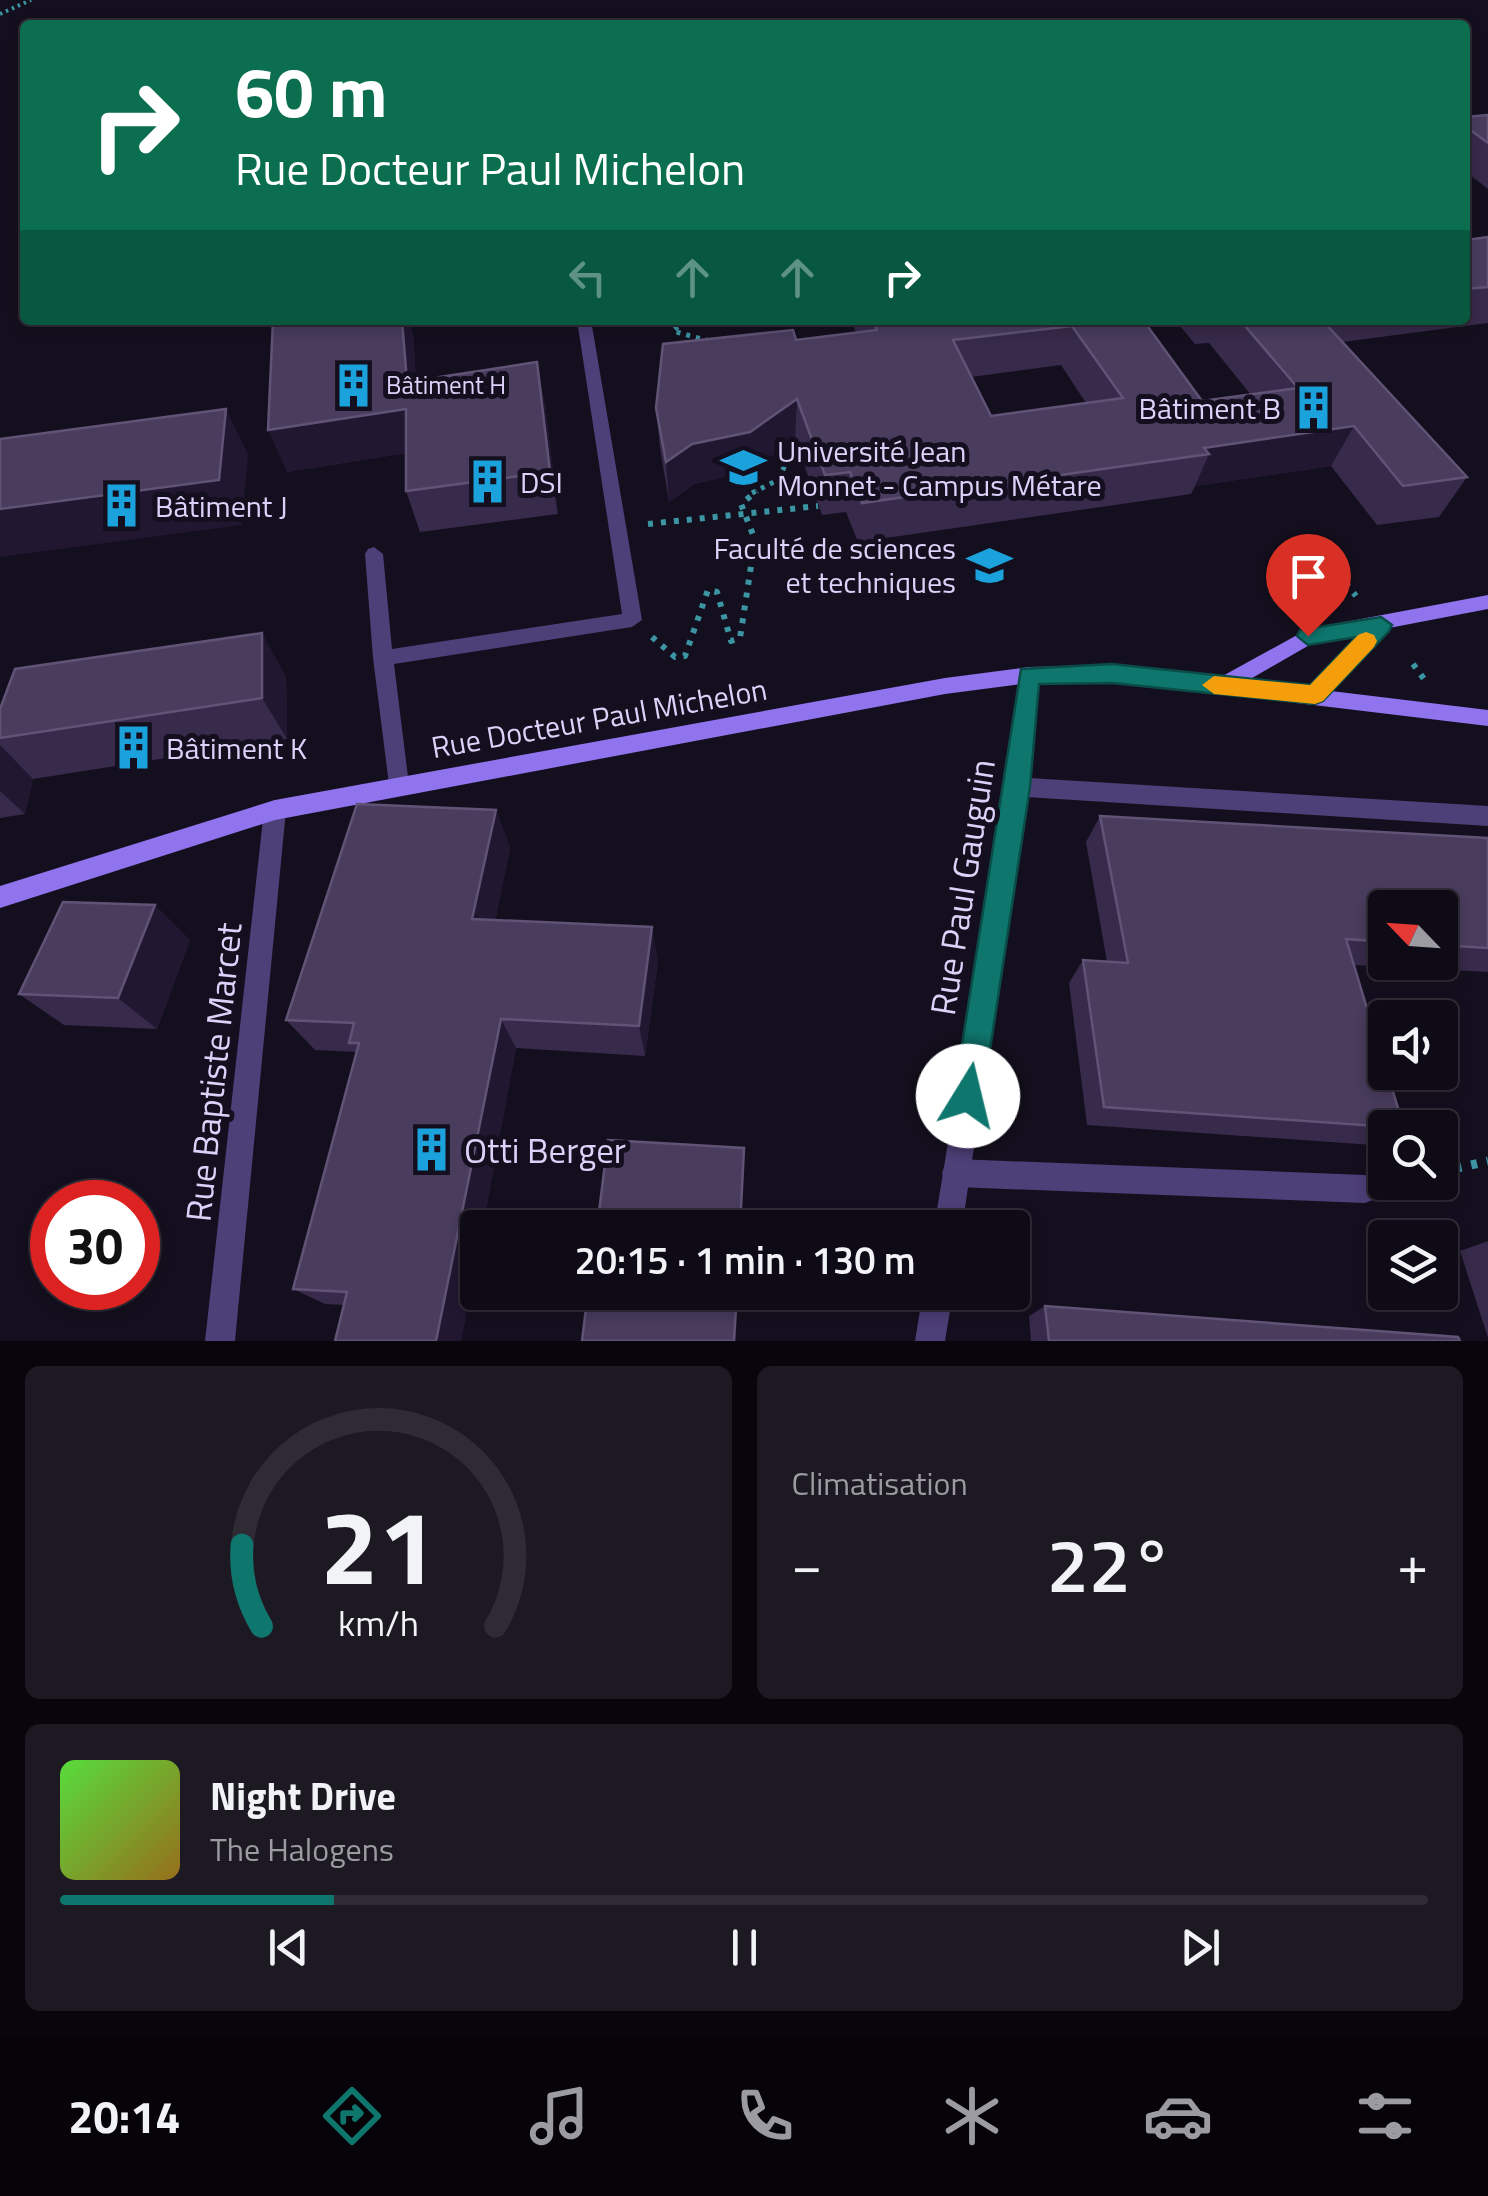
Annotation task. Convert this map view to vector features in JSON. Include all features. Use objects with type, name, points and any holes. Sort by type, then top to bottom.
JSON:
[{"type":"street","points":[[383,658],[632,620],[585,325]]},
{"type":"street","points":[[374,554],[398,785]]},
{"type":"street","points":[[1220,686],[1308,636],[1488,602]]},
{"type":"street","points":[[1315,695],[1381,625]]},
{"type":"street","name":"Rue Docteur Paul Michelon","points":[[0,897],[275,810],[945,686],[1029,675],[1112,674],[1488,718]]},
{"type":"street","name":"Rue Paul Gauguin","points":[[951,1210],[1018,787],[1029,675]]},
{"type":"street","points":[[1018,787],[1488,816]]},
{"type":"street","name":"Rue Baptiste Marcet","points":[[220,1341],[275,810]]},
{"type":"street","points":[[956,1173],[1365,1190]]},
{"type":"street","points":[[930,1341],[935,1310]]},
{"type":"path","points":[[0,14],[31,0]]},
{"type":"path","points":[[679,325],[673,331],[726,346]]},
{"type":"path","points":[[632,620],[675,657],[685,656],[708,590],[717,592],[730,641],[740,638],[755,540],[741,504],[748,495],[778,480],[786,471],[796,442]]},
{"type":"path","points":[[616,528],[818,506]]},
{"type":"path","points":[[1313,542],[1356,596]]},
{"type":"path","points":[[1458,1168],[1488,1161]]},
{"type":"building","points":[[1488,115],[1488,143],[1470,130],[1470,117]]},
{"type":"building","points":[[1488,237],[1488,287],[1470,289],[1470,239]]},
{"type":"building","points":[[273,325],[402,325],[407,382],[537,362],[550,472],[406,491],[406,409],[268,430]]},
{"type":"building","points":[[874,325],[1147,325],[1202,401],[1298,388],[1244,325],[1327,325],[1467,477],[1403,486],[1354,426],[1204,448],[1209,454],[862,503],[850,472],[825,475],[797,399],[750,432],[692,444],[666,462],[656,408],[663,344],[793,330],[796,340],[877,330]],"holes":[[[1072,326],[1123,398],[991,416],[953,340]]]},
{"type":"building","points":[[226,409],[219,480],[0,509],[0,439]]},
{"type":"building","points":[[262,633],[262,698],[0,738],[0,709],[15,669]]},
{"type":"building","name":"Otti Berger","points":[[357,804],[496,810],[472,919],[652,927],[639,1026],[501,1019],[436,1341],[335,1341],[347,1292],[293,1289],[359,1043],[349,1043],[354,1023],[286,1020]]},
{"type":"building","points":[[1100,816],[1488,838],[1488,948],[1458,946],[1458,890],[1368,890],[1368,941],[1346,939],[1368,1012],[1368,1090],[1392,1090],[1399,1110],[1368,1110],[1368,1125],[1104,1107],[1083,960],[1128,963]]},
{"type":"building","points":[[63,902],[155,905],[118,998],[19,994]]},
{"type":"building","points":[[608,1140],[744,1148],[741,1210],[599,1210]]},
{"type":"building","points":[[1045,1306],[1458,1337],[1460,1341],[1049,1341]]},
{"type":"building","points":[[586,1310],[736,1310],[734,1341],[582,1341]]},
{"type":"slow traffic","points":[[1214,685],[1315,695],[1366,641]]},
{"type":"place","name":"Bâtiment H","points":[[353,385]]},
{"type":"place","name":"Bâtiment B","points":[[1314,408]]},
{"type":"place","name":"Université Jean Monnet - Campus Métare","points":[[744,468]]},
{"type":"place","name":"DSI","points":[[487,482]]},
{"type":"place","name":"Bâtiment J","points":[[122,506]]},
{"type":"place","name":"Faculté de sciences et techniques","points":[[989,565]]},
{"type":"place","name":"Bâtiment K","points":[[133,748]]},
{"type":"place","name":"Otti Berger","points":[[431,1150]]},
{"type":"route","points":[[968,1096],[1018,787],[1029,675],[1112,674],[1315,695],[1381,625],[1308,636]]}]
